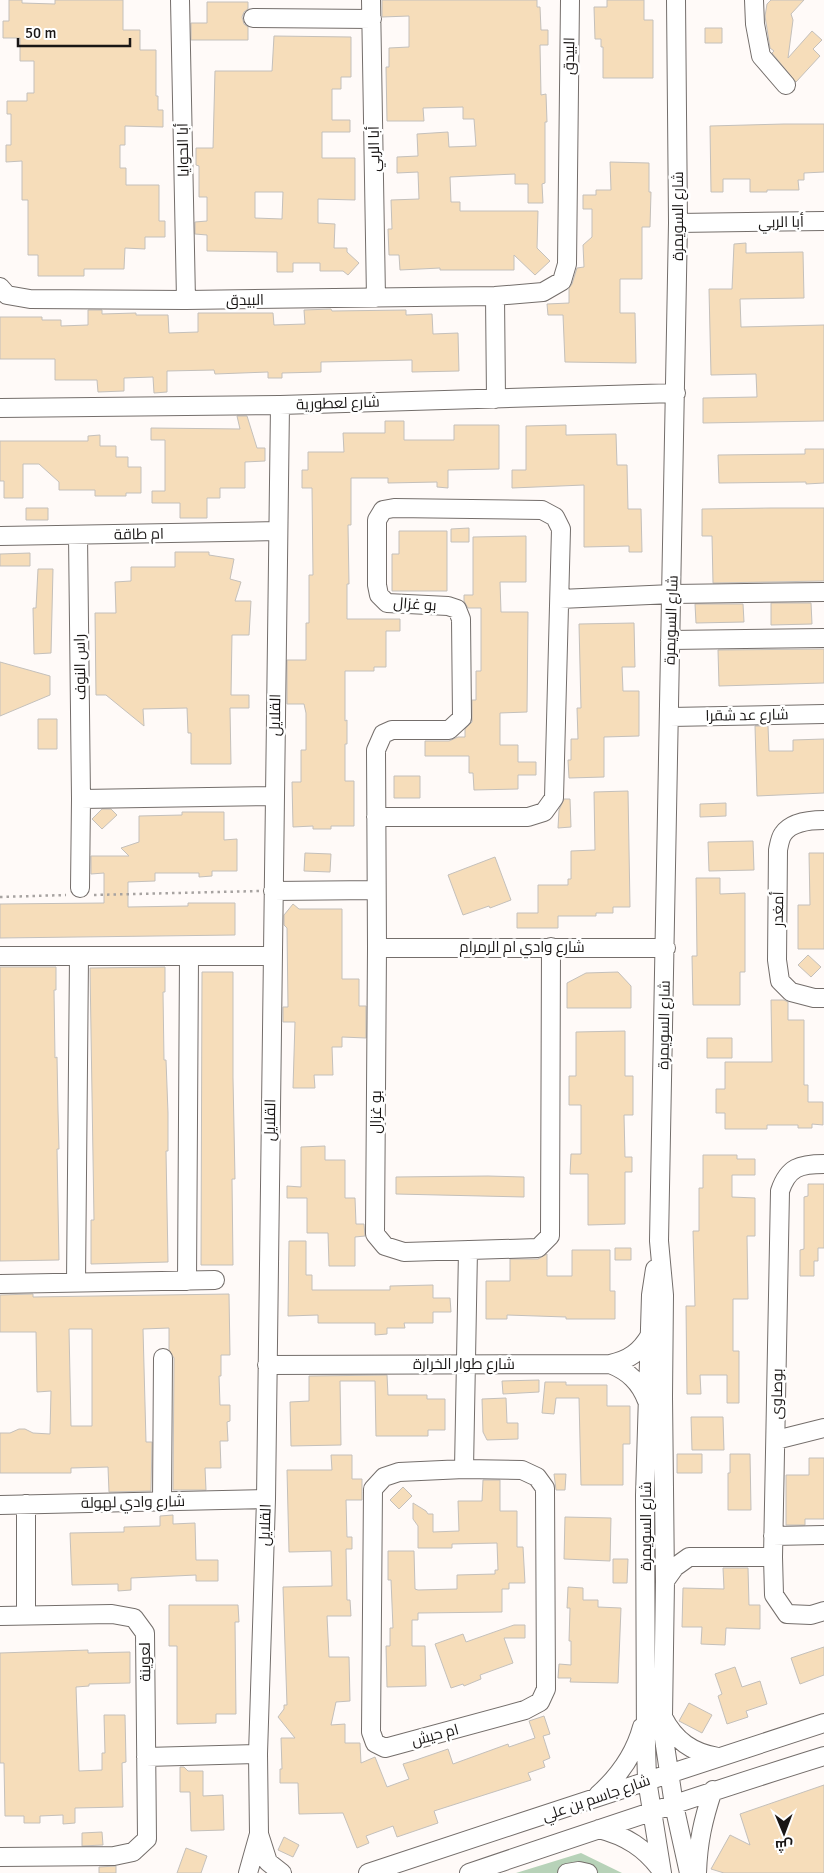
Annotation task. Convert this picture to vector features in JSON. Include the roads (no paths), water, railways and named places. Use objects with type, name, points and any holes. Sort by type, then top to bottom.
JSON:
[{"type":"street","name":"أبا الحوايا","points":[[180,0],[186,300]]},
{"type":"street","name":"أبا الربي","points":[[372,0],[376,298]]},
{"type":"street","name":"البيدق","points":[[0,287],[7,295],[30,299],[376,298],[494,296],[543,292],[562,281],[567,264],[570,0]]},
{"type":"street","name":"شارع السويمرة","points":[[662,1872],[647,1780],[665,1581],[664,1295],[659,1241],[676,393],[678,223],[676,0]]},
{"type":"street","points":[[754,0],[755,24],[761,56],[786,85]]},
{"type":"street","points":[[253,18],[372,19]]},
{"type":"street","name":"أبا الربي","points":[[678,223],[824,221]]},
{"type":"street","points":[[494,296],[496,399]]},
{"type":"street","name":"شارع لعطورية","points":[[0,408],[280,405],[676,393]]},
{"type":"street","name":"القلايل","points":[[248,1873],[258,1834],[258,1754],[266,1499],[280,405]]},
{"type":"street","name":"بو غزال","points":[[376,817],[528,817],[544,812],[554,798],[561,529],[555,517],[542,510],[394,508],[383,510],[377,520],[378,585],[380,595],[387,603],[448,606],[457,609],[462,618],[462,718],[450,730],[392,730],[383,734],[376,750],[375,1234],[385,1246],[404,1252],[538,1248],[550,1236],[552,947]]},
{"type":"street","name":"ام طاقة","points":[[0,536],[278,531]]},
{"type":"street","name":"راس النوف","points":[[78,535],[81,799],[79,893]]},
{"type":"street","points":[[560,598],[824,592]]},
{"type":"street","points":[[670,640],[824,638]]},
{"type":"street","name":"شارع عد شقرا","points":[[670,717],[824,714]]},
{"type":"street","points":[[81,799],[274,796]]},
{"type":"street","name":"أمغدر","points":[[824,820],[812,820],[792,826],[782,835],[778,850],[777,960],[780,981],[791,992],[814,998],[824,998]]},
{"type":"street","points":[[273,891],[376,890]]},
{"type":"street","name":"شارع وادي ام الرمرام","points":[[377,948],[666,948]]},
{"type":"street","points":[[0,956],[272,956]]},
{"type":"street","points":[[76,1283],[79,956]]},
{"type":"street","points":[[187,1281],[189,957]]},
{"type":"street","name":"بوصاوى","points":[[824,1164],[810,1164],[794,1169],[784,1178],[780,1191],[773,1536],[774,1595],[787,1614],[811,1615],[824,1611]]},
{"type":"street","name":"شارع السويمرة","points":[[659,1241],[651,1295],[645,1495],[654,1716],[664,1739],[674,1805],[689,1873]]},
{"type":"street","points":[[464,1470],[468,1250]]},
{"type":"street","points":[[0,1284],[215,1280]]},
{"type":"street","name":"شارع طوار الخرارة","points":[[267,1365],[610,1364],[625,1360],[638,1352],[650,1336]]},
{"type":"street","points":[[162,1358],[162,1502]]},
{"type":"street","points":[[610,1364],[634,1378],[648,1402]]},
{"type":"street","points":[[776,1440],[824,1428]]},
{"type":"street","name":"ام حيش","points":[[464,1470],[522,1470],[537,1477],[545,1488],[546,1689],[540,1702],[525,1710],[385,1748],[375,1743],[371,1732],[373,1489],[384,1477],[399,1472],[464,1470]]},
{"type":"street","name":"شارع وادي لهولة","points":[[0,1505],[266,1499]]},
{"type":"street","points":[[26,1504],[26,1615]]},
{"type":"street","points":[[665,1531],[676,1545],[690,1557]]},
{"type":"street","points":[[773,1536],[824,1534]]},
{"type":"street","points":[[665,1581],[675,1567],[690,1557],[773,1557]]},
{"type":"street","name":"لعوينة","points":[[0,1616],[112,1614],[134,1618],[145,1633],[147,1838],[133,1852],[114,1856],[0,1856]]},
{"type":"street","points":[[592,1800],[617,1776],[654,1716],[668,1727],[685,1745],[707,1755],[719,1757]]},
{"type":"street","name":"شارع جاسم بن علي","points":[[368,1873],[824,1723]]},
{"type":"street","points":[[146,1757],[258,1754]]},
{"type":"street","name":"شارع جاسم بن علي","points":[[469,1873],[674,1805],[713,1790],[824,1756]]},
{"type":"street","points":[[697,1873],[700,1832],[713,1790]]},
{"type":"street","points":[[599,1829],[624,1837],[634,1843],[649,1856],[662,1872]]},
{"type":"street","name":"القلايل","points":[[258,1834],[268,1862],[282,1873]]},
{"type":"street","points":[[566,1873],[579,1870],[588,1873]]}]
